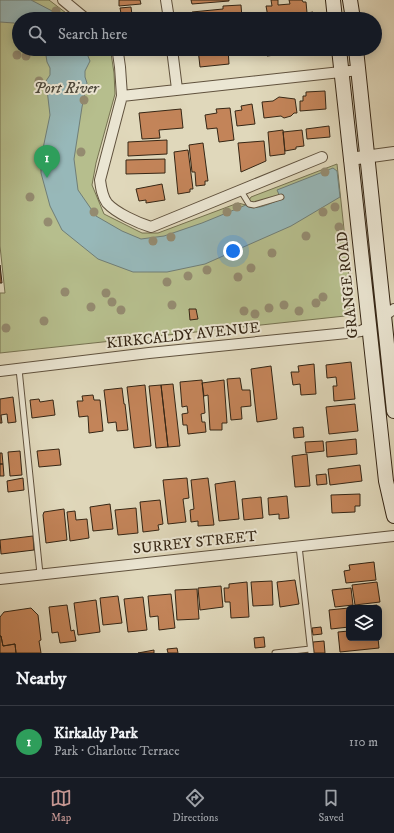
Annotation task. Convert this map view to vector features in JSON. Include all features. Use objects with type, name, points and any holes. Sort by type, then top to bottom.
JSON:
[{"type":"main road","points":[[333,0],[334,12]]},
{"type":"main road","points":[[350,0],[352,12]]},
{"type":"main road","name":"GRANGE ROAD","points":[[340,56],[386,481],[394,516]]},
{"type":"main road","points":[[357,56],[367,157],[389,312],[394,411]]},
{"type":"main road","points":[[368,327],[389,312]]},
{"type":"street","points":[[63,0],[78,12]]},
{"type":"street","points":[[166,0],[168,12]]},
{"type":"street","points":[[119,56],[122,96],[100,180],[102,192],[108,204],[135,222],[151,227],[322,157]]},
{"type":"street","points":[[173,56],[177,89]]},
{"type":"street","points":[[122,96],[358,70]]},
{"type":"street","points":[[350,159],[394,153]]},
{"type":"street","name":"KIRKCALDY AVENUE","points":[[0,371],[149,353],[347,333],[361,331],[368,327]]},
{"type":"street","name":"SURREY STREET","points":[[0,579],[299,545],[394,536]]},
{"type":"lane","points":[[241,191],[249,204],[254,205],[281,197]]},
{"type":"lane","points":[[19,369],[40,574]]},
{"type":"lane","points":[[275,653],[311,651],[299,545]]},
{"type":"green space","points":[[0,0],[49,0],[65,12],[12,12],[12,56],[111,56],[115,94],[96,163],[92,185],[104,214],[142,233],[158,233],[238,203],[246,205],[251,197],[337,164],[352,304],[345,316],[0,353],[0,293],[5,293],[0,246]]},
{"type":"water","points":[[0,0],[31,0],[54,12],[12,12],[12,23],[0,22]]},
{"type":"water","name":"Port River","points":[[46,56],[88,56],[90,61],[85,71],[87,83],[74,159],[78,190],[96,216],[122,231],[141,239],[164,236],[202,223],[246,205],[254,208],[268,205],[281,199],[277,190],[333,168],[337,171],[340,197],[291,226],[205,264],[167,272],[133,272],[98,259],[62,230],[50,206],[41,173],[41,158],[50,115],[46,81],[50,75],[50,68]]},
{"type":"building","points":[[119,0],[140,0],[141,4],[119,6]]},
{"type":"building","points":[[191,0],[229,0],[229,1],[192,4]]},
{"type":"building","points":[[271,0],[278,0],[278,5],[290,4],[289,0],[302,0],[303,2],[306,2],[307,12],[267,12],[266,6],[272,6]]},
{"type":"building","points":[[241,5],[242,12],[192,12],[223,9],[223,6]]},
{"type":"building","points":[[131,7],[132,12],[121,12],[120,8]]},
{"type":"building","points":[[199,56],[228,56],[229,64],[200,67]]},
{"type":"building","points":[[325,91],[326,109],[300,111],[300,101],[303,101],[303,96],[306,96],[306,92]]},
{"type":"building","points":[[279,97],[295,99],[297,113],[284,118],[281,116],[264,118],[262,102],[273,101]]},
{"type":"building","points":[[252,104],[255,124],[237,126],[235,111],[242,110],[241,106]]},
{"type":"building","points":[[230,108],[234,140],[219,142],[217,128],[207,129],[205,115],[217,113],[216,109]]},
{"type":"building","points":[[181,109],[183,128],[159,130],[160,138],[142,139],[139,113]]},
{"type":"building","points":[[329,126],[330,137],[307,139],[306,129]]},
{"type":"building","points":[[283,130],[285,154],[270,156],[268,132]]},
{"type":"building","points":[[302,130],[304,146],[285,151],[283,132]]},
{"type":"building","points":[[167,140],[167,154],[128,156],[128,142]]},
{"type":"building","points":[[264,141],[266,161],[241,172],[238,143]]},
{"type":"building","points":[[203,143],[208,181],[205,181],[205,185],[196,186],[195,172],[192,172],[189,145]]},
{"type":"building","points":[[188,150],[193,189],[190,189],[190,192],[178,194],[174,152]]},
{"type":"building","points":[[165,159],[165,173],[126,174],[126,160]]},
{"type":"building","points":[[162,184],[165,200],[146,203],[146,200],[139,201],[136,189]]},
{"type":"building","points":[[0,265],[2,283],[0,283]]},
{"type":"building","points":[[189,309],[196,309],[198,319],[190,320]]},
{"type":"building","points":[[351,362],[355,399],[334,401],[333,386],[337,386],[336,377],[327,378],[326,365]]},
{"type":"building","points":[[314,364],[316,394],[301,395],[300,384],[293,385],[291,372],[299,372],[298,366]]},
{"type":"building","points":[[271,366],[277,419],[257,422],[251,369]]},
{"type":"building","points":[[240,378],[242,390],[250,390],[251,406],[241,407],[242,419],[231,420],[227,379]]},
{"type":"building","points":[[202,380],[205,413],[201,414],[202,422],[205,422],[206,432],[188,434],[187,425],[183,425],[182,414],[188,413],[187,406],[182,407],[180,382]]},
{"type":"building","points":[[224,380],[227,423],[222,423],[222,430],[210,430],[208,395],[204,396],[202,383]]},
{"type":"building","points":[[173,384],[180,446],[168,447],[161,385]]},
{"type":"building","points":[[145,385],[151,446],[134,448],[127,387]]},
{"type":"building","points":[[161,385],[168,447],[156,448],[149,386]]},
{"type":"building","points":[[122,388],[128,430],[117,431],[116,422],[108,423],[104,390]]},
{"type":"building","points":[[93,395],[94,400],[100,400],[103,431],[89,433],[88,416],[79,417],[77,401],[83,401],[82,396]]},
{"type":"building","points":[[13,397],[16,422],[8,423],[7,414],[1,415],[2,423],[0,423],[0,399]]},
{"type":"building","points":[[39,399],[40,402],[53,400],[55,415],[32,418],[30,400]]},
{"type":"building","points":[[355,404],[358,431],[329,434],[326,407]]},
{"type":"building","points":[[303,427],[304,437],[294,438],[293,428]]},
{"type":"building","points":[[356,439],[357,454],[327,457],[326,442]]},
{"type":"building","points":[[323,441],[324,451],[306,453],[305,442]]},
{"type":"building","points":[[59,449],[61,465],[39,467],[37,451]]},
{"type":"building","points":[[20,451],[22,475],[10,476],[8,452]]},
{"type":"building","points":[[0,453],[2,453],[3,464],[0,464]]},
{"type":"building","points":[[307,454],[310,486],[295,487],[292,456]]},
{"type":"building","points":[[0,464],[3,464],[4,476],[0,476]]},
{"type":"building","points":[[360,465],[362,481],[330,485],[328,469]]},
{"type":"building","points":[[326,474],[327,484],[317,485],[316,475]]},
{"type":"building","points":[[23,478],[24,490],[8,492],[7,481]]},
{"type":"building","points":[[187,478],[189,498],[183,499],[186,522],[168,524],[163,480]]},
{"type":"building","points":[[208,478],[214,525],[198,526],[198,521],[191,522],[190,510],[194,509],[191,480]]},
{"type":"building","points":[[235,481],[239,519],[219,521],[215,484]]},
{"type":"building","points":[[360,494],[360,506],[355,506],[355,512],[332,513],[331,495]]},
{"type":"building","points":[[287,496],[289,518],[279,519],[279,514],[269,515],[268,498]]},
{"type":"building","points":[[261,497],[263,518],[244,520],[242,499]]},
{"type":"building","points":[[160,500],[163,524],[158,525],[159,530],[143,532],[140,502]]},
{"type":"building","points":[[110,504],[113,529],[93,531],[90,507]]},
{"type":"building","points":[[136,508],[138,533],[118,535],[115,510]]},
{"type":"building","points":[[64,509],[67,540],[46,543],[44,512]]},
{"type":"building","points":[[75,511],[76,520],[87,519],[89,538],[70,541],[67,512]]},
{"type":"building","points":[[33,536],[34,550],[1,554],[0,540]]},
{"type":"building","points":[[374,562],[376,580],[346,583],[344,571],[350,570],[349,565]]},
{"type":"building","points":[[295,580],[299,604],[280,607],[277,582]]},
{"type":"building","points":[[272,581],[273,605],[253,606],[251,582]]},
{"type":"building","points":[[247,582],[249,617],[231,618],[230,602],[225,602],[224,588],[229,588],[229,584]]},
{"type":"building","points":[[377,582],[380,602],[355,605],[352,585]]},
{"type":"building","points":[[221,586],[223,607],[200,610],[198,588]]},
{"type":"building","points":[[351,588],[353,605],[335,607],[332,590]]},
{"type":"building","points":[[197,589],[199,619],[177,620],[175,590]]},
{"type":"building","points":[[171,594],[175,628],[159,630],[158,616],[150,617],[148,596]]},
{"type":"building","points":[[118,596],[122,623],[103,625],[100,598]]},
{"type":"building","points":[[143,597],[147,630],[128,632],[124,599]]},
{"type":"building","points":[[96,600],[100,632],[78,635],[74,603]]},
{"type":"building","points":[[67,605],[71,631],[74,630],[76,641],[60,643],[58,632],[52,633],[49,607]]},
{"type":"building","points":[[31,608],[38,615],[41,653],[16,653],[15,644],[3,646],[0,636],[0,617],[4,612]]},
{"type":"building","points":[[346,608],[346,627],[331,629],[329,610]]},
{"type":"building","points":[[321,627],[322,634],[313,635],[312,628]]},
{"type":"building","points":[[346,631],[346,641],[378,641],[379,648],[340,652],[338,632]]},
{"type":"building","points":[[0,636],[3,646],[15,644],[16,653],[0,653]]},
{"type":"building","points":[[264,637],[265,647],[255,648],[254,638]]},
{"type":"building","points":[[324,641],[325,653],[314,653],[313,642]]},
{"type":"building","points":[[177,648],[178,653],[168,653],[167,649]]},
{"type":"building","points":[[154,650],[154,653],[138,653]]},
{"type":"place","name":"Kirkaldy Park","points":[[47,178]]}]
